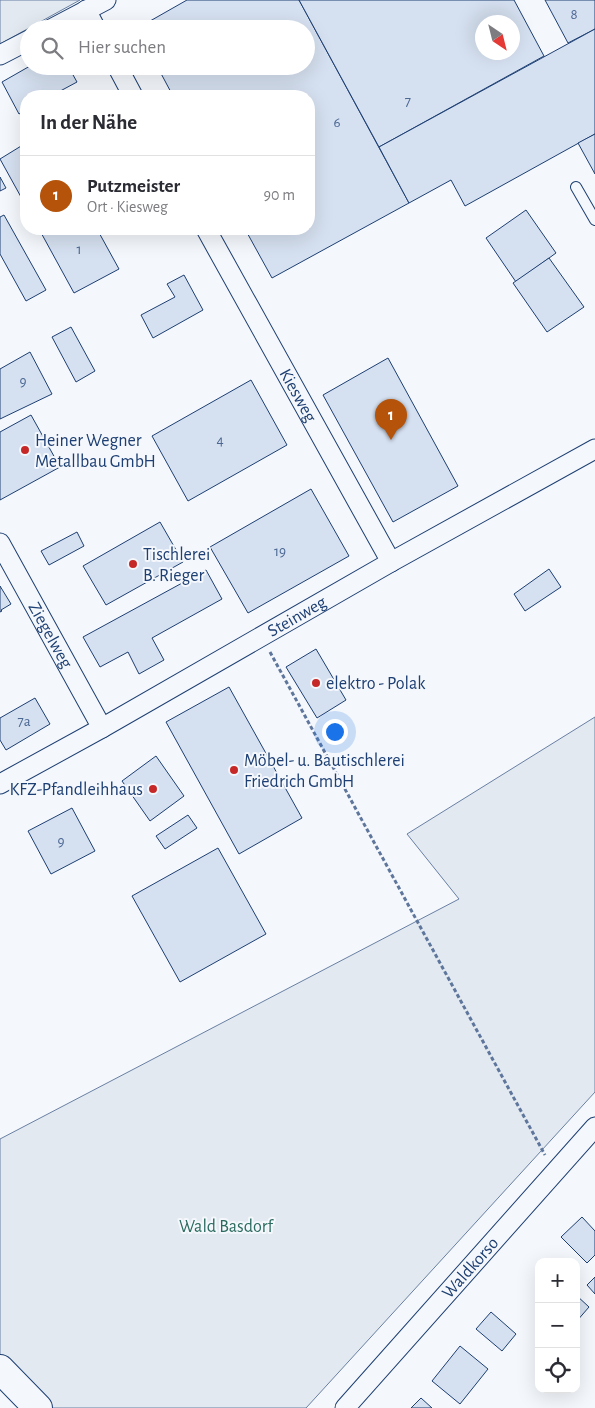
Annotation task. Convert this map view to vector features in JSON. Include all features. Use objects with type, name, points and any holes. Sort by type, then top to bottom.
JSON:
[{"type":"main road","points":[[0,1368],[38,1408]]},
{"type":"street","points":[[68,20],[106,0]]},
{"type":"street","points":[[86,10],[91,20]]},
{"type":"street","points":[[0,55],[20,45]]},
{"type":"street","points":[[122,75],[130,90]]},
{"type":"street","name":"Kiesweg","points":[[209,235],[391,562]]},
{"type":"street","name":"Steinweg","points":[[0,784],[102,728],[391,562],[595,449]]},
{"type":"street","name":"Ziegelweg","points":[[0,543],[102,728]]},
{"type":"street","name":"Waldkorso","points":[[345,1408],[595,1127]]},
{"type":"lane","points":[[576,187],[595,220]]},
{"type":"path","points":[[261,636],[546,1157],[558,1169]]},
{"type":"green space","points":[[0,0],[80,0],[44,20],[20,20],[20,33],[0,44]]},
{"type":"green space","name":"Wald Basdorf","points":[[595,717],[595,1092],[306,1408],[52,1408],[0,1354],[0,1139],[459,899],[407,834]]},
{"type":"building","points":[[187,0],[299,0],[310,20],[152,20]]},
{"type":"building","points":[[299,0],[514,0],[544,56],[379,147],[315,29],[315,20],[310,20]]},
{"type":"building","points":[[545,0],[595,0],[595,29],[568,43]]},
{"type":"building","points":[[595,29],[595,134],[465,206],[451,180],[409,203],[379,147]]},
{"type":"building","points":[[315,30],[409,203],[272,278],[248,235],[315,235],[315,90],[170,90],[162,75],[315,75]]},
{"type":"building","points":[[20,72],[20,75],[73,75],[77,82],[62,90],[20,90],[19,114],[2,82]]},
{"type":"building","points":[[595,134],[595,174],[578,143]]},
{"type":"building","points":[[20,147],[20,195],[0,159]]},
{"type":"building","points":[[0,177],[6,188],[0,191]]},
{"type":"building","points":[[526,210],[556,253],[516,282],[486,238]]},
{"type":"building","points":[[4,215],[46,290],[26,301],[0,254],[0,217]]},
{"type":"building","points":[[42,235],[100,235],[119,269],[74,293]]},
{"type":"building","points":[[549,258],[584,307],[547,332],[513,283]]},
{"type":"building","points":[[184,275],[203,310],[153,338],[141,315],[175,297],[167,284]]},
{"type":"building","points":[[71,327],[95,371],[76,382],[52,337]]},
{"type":"building","points":[[30,352],[52,394],[0,419],[0,369]]},
{"type":"building","points":[[388,358],[458,486],[393,522],[323,395]]},
{"type":"building","points":[[251,380],[287,445],[188,501],[152,436]]},
{"type":"building","name":"Heiner Wegner Metallbau GmbH","points":[[31,415],[60,467],[0,500],[0,432]]},
{"type":"building","points":[[311,489],[349,556],[248,613],[210,547]]},
{"type":"building","name":"Tischlerei B. Rieger","points":[[160,522],[183,562],[106,605],[83,566]]},
{"type":"building","points":[[77,532],[84,546],[49,565],[41,551]]},
{"type":"building","points":[[549,569],[561,587],[525,611],[514,594]]},
{"type":"building","points":[[206,570],[222,599],[152,638],[164,660],[139,674],[128,652],[100,667],[83,637]]},
{"type":"building","points":[[0,586],[11,604],[0,612]]},
{"type":"building","name":"elektro - Polak","points":[[316,649],[346,700],[317,718],[286,667]]},
{"type":"building","name":"Möbel- u. Bautischlerei Friedrich GmbH","points":[[229,687],[302,818],[239,854],[166,722]]},
{"type":"building","points":[[35,698],[50,724],[6,750],[0,740],[0,718]]},
{"type":"building","name":"KFZ-Pfandleihhaus","points":[[156,756],[184,796],[150,821],[122,781]]},
{"type":"building","points":[[72,808],[95,851],[51,874],[28,831]]},
{"type":"building","points":[[188,815],[197,828],[165,849],[156,836]]},
{"type":"building","points":[[218,848],[266,934],[180,982],[132,896]]},
{"type":"building","points":[[582,1217],[595,1231],[595,1255],[587,1263],[561,1237]]},
{"type":"building","points":[[595,1277],[595,1294],[587,1285]]},
{"type":"building","points":[[580,1299],[589,1307],[580,1317]]},
{"type":"building","points":[[491,1312],[516,1334],[502,1351],[476,1329]]},
{"type":"building","points":[[460,1346],[488,1369],[460,1404],[432,1381]]},
{"type":"building","points":[[421,1398],[432,1408],[411,1408]]},
{"type":"place","name":"Putzmeister","points":[[391,440]]},
{"type":"place","name":"Heiner Wegner Metallbau GmbH","points":[[25,450]]},
{"type":"place","name":"Tischlerei B. Rieger","points":[[133,564]]},
{"type":"place","name":"elektro - Polak","points":[[316,683]]},
{"type":"place","name":"Möbel- u. Bautischlerei Friedrich GmbH","points":[[234,770]]},
{"type":"place","name":"KFZ-Pfandleihhaus","points":[[153,789]]}]
